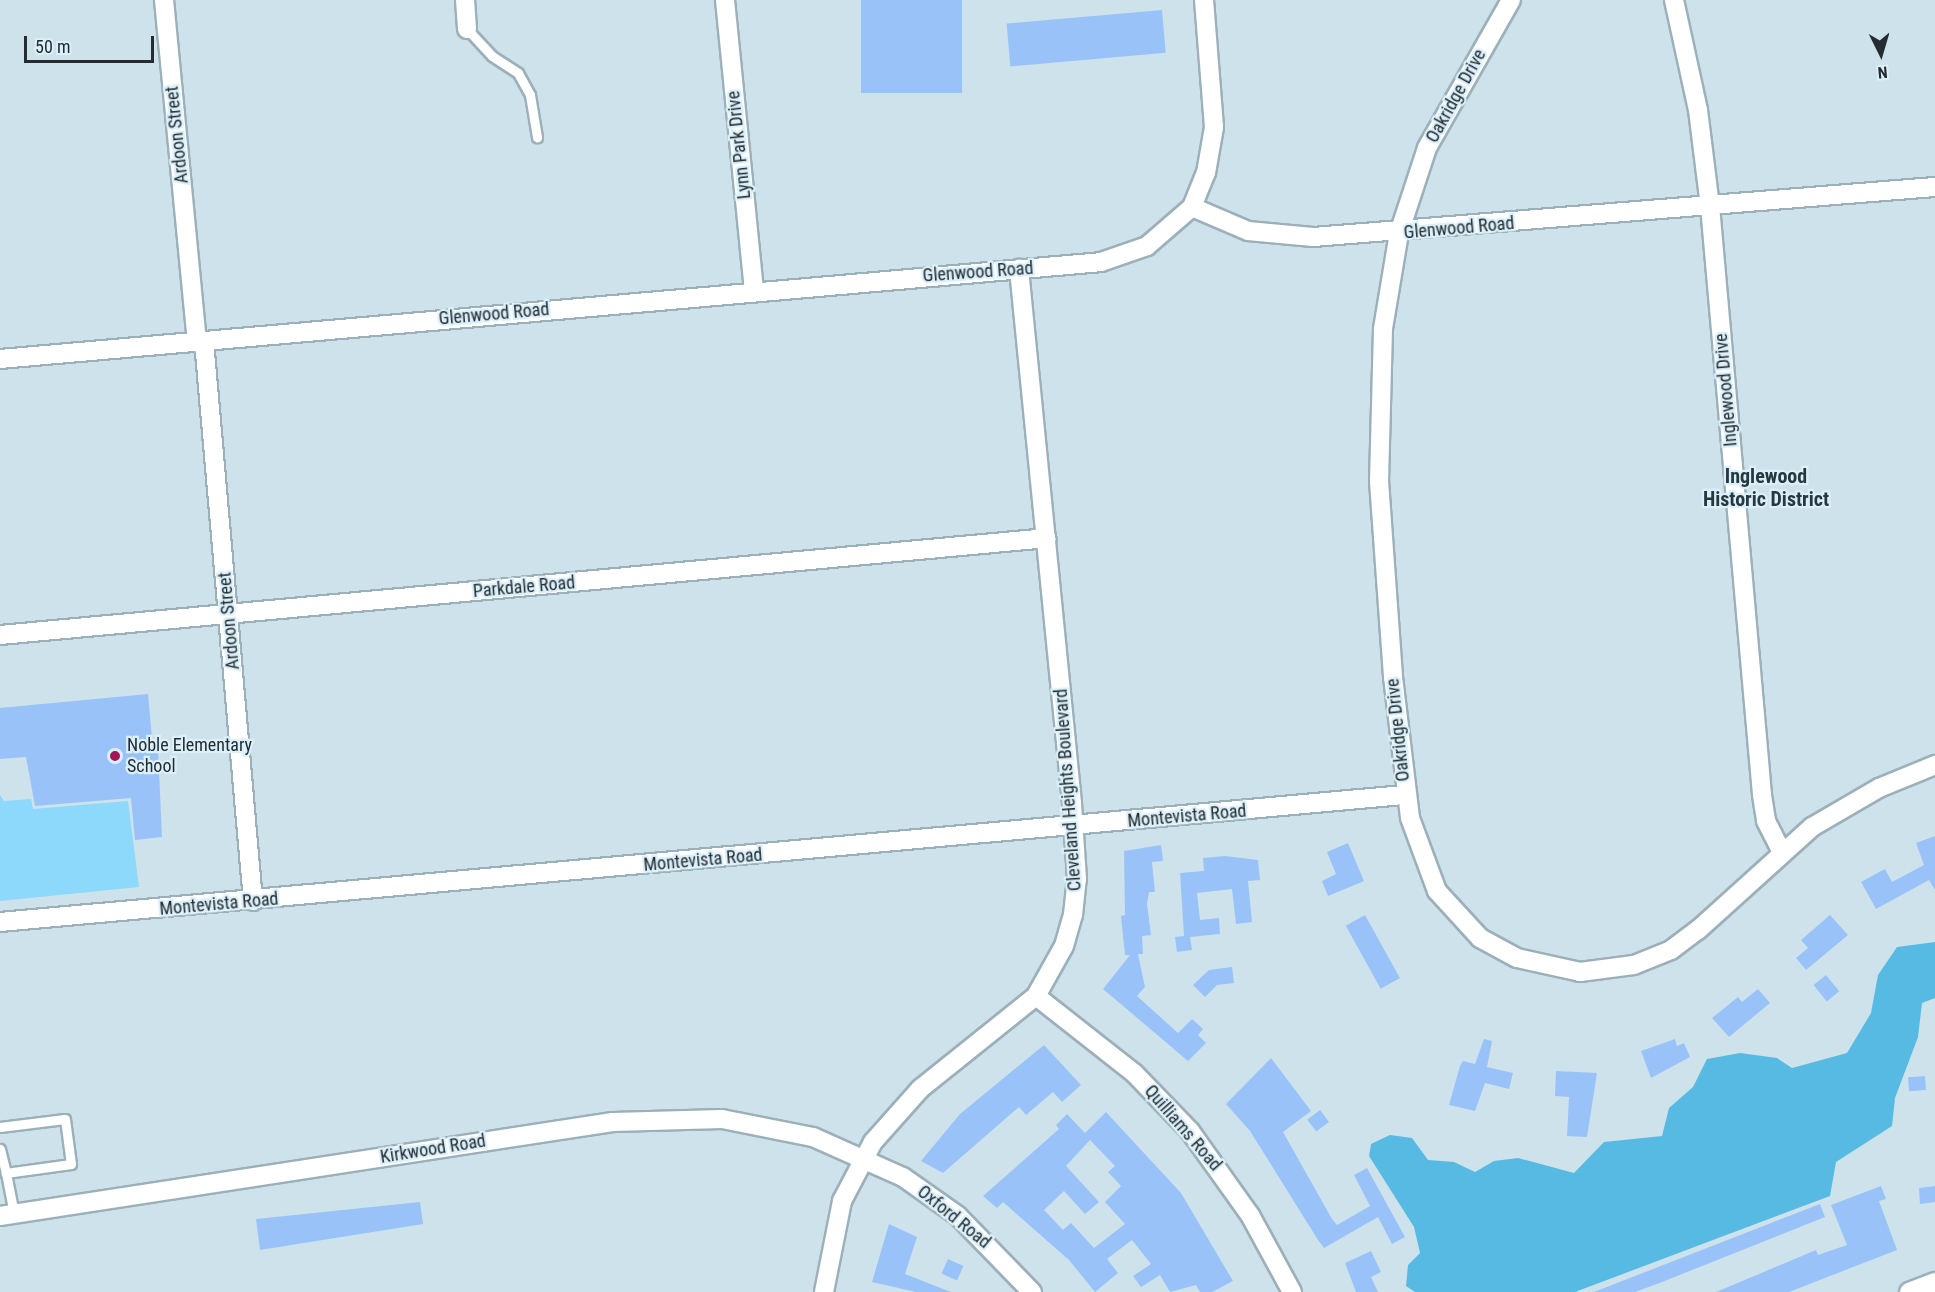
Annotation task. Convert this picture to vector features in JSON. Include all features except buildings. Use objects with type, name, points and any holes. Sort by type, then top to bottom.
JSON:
[{"type":"street","name":"Ardoon Street","points":[[164,0],[201,341],[253,901]]},
{"type":"street","points":[[465,0],[467,29]]},
{"type":"street","name":"Lynn Park Drive","points":[[725,0],[754,290]]},
{"type":"street","points":[[1192,207],[1206,173],[1214,127],[1204,0]]},
{"type":"street","name":"Oakridge Drive","points":[[1511,0],[1441,118],[1400,233],[1383,329],[1379,481],[1405,795],[1420,858],[1447,906],[1491,945],[1555,969],[1615,969],[1671,950],[1781,850],[1869,794],[1935,765]]},
{"type":"street","name":"Inglewood Drive","points":[[1674,0],[1698,110],[1710,206],[1762,795],[1766,821],[1781,850]]},
{"type":"street","name":"Glenwood Road","points":[[0,359],[754,290],[1019,269],[1127,256],[1147,246],[1192,207],[1220,222],[1282,237],[1400,233],[1935,187]]},
{"type":"street","name":"Cleveland Heights Boulevard","points":[[824,1292],[835,1224],[863,1157],[920,1089],[1036,996],[1064,946],[1073,915],[1074,826],[1019,269]]},
{"type":"street","name":"Parkdale Road","points":[[0,634],[228,615],[1047,538]]},
{"type":"street","name":"Montevista Road","points":[[0,922],[253,901],[1405,795]]},
{"type":"street","name":"Quilliams Road","points":[[1036,996],[1134,1073],[1190,1131],[1250,1215],[1292,1292]]},
{"type":"street","name":"Kirkwood Road","points":[[7,1215],[659,1118],[759,1123],[863,1157]]},
{"type":"street","name":"Oxford Road","points":[[863,1157],[958,1216],[1032,1292]]},
{"type":"street","points":[[1909,1292],[1935,1282]]},
{"type":"lane","points":[[467,29],[492,56],[518,73],[530,95],[537,137]]},
{"type":"lane","points":[[0,1127],[65,1119],[71,1164],[6,1173]]},
{"type":"lane","points":[[0,1149],[6,1173],[7,1215]]},
{"type":"shaded area","points":[[0,795],[4,801],[31,799],[33,809],[128,801],[139,887],[0,901]]},
{"type":"shaded area","points":[[1935,942],[1935,998],[1922,1003],[1918,1037],[1895,1098],[1892,1126],[1836,1162],[1830,1196],[1575,1292],[1415,1292],[1406,1286],[1408,1265],[1420,1253],[1414,1227],[1369,1156],[1371,1144],[1390,1135],[1412,1138],[1428,1160],[1454,1162],[1475,1172],[1494,1161],[1518,1158],[1574,1173],[1604,1142],[1662,1136],[1669,1108],[1693,1087],[1707,1059],[1740,1053],[1777,1058],[1792,1068],[1847,1053],[1871,1013],[1878,975],[1897,947]]},
{"type":"place","name":"Noble Elementary School","points":[[115,756]]},
{"type":"district","name":"Inglewood Historic District","points":[[1766,488]]}]
